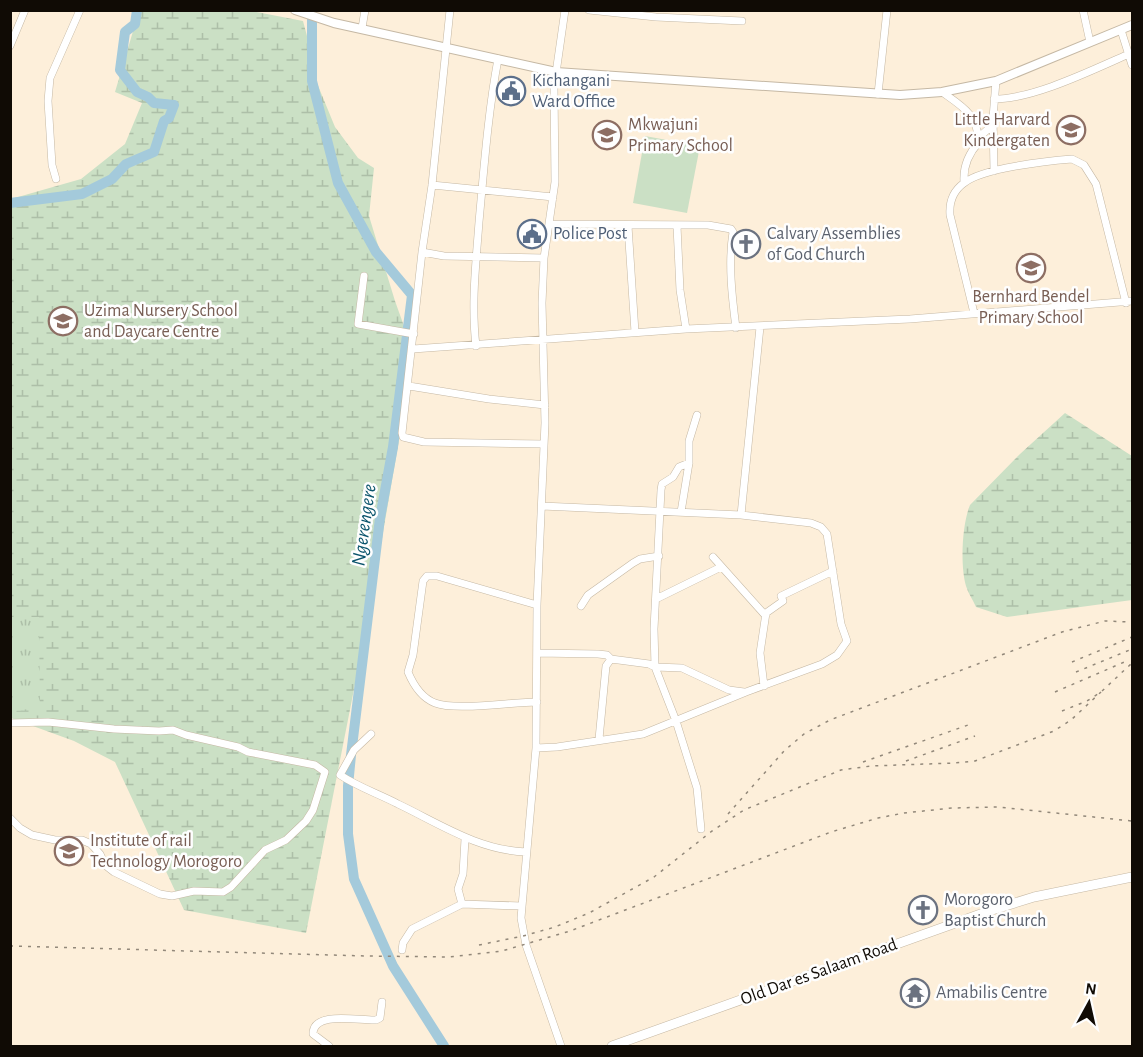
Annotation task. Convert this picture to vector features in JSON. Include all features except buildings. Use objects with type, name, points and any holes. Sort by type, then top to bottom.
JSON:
[{"type":"main road","name":"Old Dar es Salaam Road","points":[[612,1047],[988,911],[1034,897],[1132,877]]},
{"type":"street","points":[[11,45],[25,10]]},
{"type":"street","points":[[56,179],[52,165],[48,101],[50,78],[80,10]]},
{"type":"street","points":[[295,10],[334,23],[556,72],[878,94],[942,92],[996,81],[1132,25]]},
{"type":"street","points":[[362,28],[365,10]]},
{"type":"street","points":[[450,10],[432,185],[422,252],[402,433],[408,439],[424,441],[544,444]]},
{"type":"street","points":[[561,1047],[526,945],[522,930],[521,906],[536,748],[537,604],[545,405],[544,258],[553,197],[554,87],[565,10]]},
{"type":"street","points":[[589,10],[656,17],[742,21]]},
{"type":"street","points":[[878,94],[887,10]]},
{"type":"street","points":[[1083,10],[1090,42]]},
{"type":"street","points":[[1121,30],[1132,65]]},
{"type":"street","points":[[994,99],[1005,99],[1043,89],[1129,54]]},
{"type":"street","points":[[476,346],[473,297],[482,191],[498,59]]},
{"type":"street","points":[[544,70],[554,87]]},
{"type":"street","points":[[554,87],[565,76],[573,74]]},
{"type":"street","points":[[994,171],[993,124],[996,81]]},
{"type":"street","points":[[942,92],[969,112],[975,121],[979,137],[979,142],[972,150],[964,167],[964,182]]},
{"type":"street","points":[[979,137],[993,124]]},
{"type":"street","points":[[413,349],[476,346],[635,332],[882,321],[1129,302],[1096,184],[1084,165],[1072,159],[994,171],[964,182],[954,192],[950,209],[974,313]]},
{"type":"street","points":[[432,185],[553,197]]},
{"type":"street","points":[[549,224],[708,225],[732,230],[731,290],[736,328]]},
{"type":"street","points":[[628,226],[635,332]]},
{"type":"street","points":[[677,226],[686,329]]},
{"type":"street","points":[[422,252],[476,258],[544,258]]},
{"type":"street","points":[[364,276],[358,324],[414,334]]},
{"type":"street","points":[[741,515],[760,327]]},
{"type":"street","points":[[409,386],[545,405]]},
{"type":"street","points":[[681,512],[689,441],[697,415]]},
{"type":"street","points":[[688,463],[679,467],[673,477],[662,484],[655,667],[676,721],[697,788],[701,829]]},
{"type":"street","points":[[536,748],[643,734],[828,661],[837,655],[847,641],[841,624],[827,534],[818,525],[741,515],[542,507]]},
{"type":"street","points":[[581,606],[588,595],[633,562],[659,555]]},
{"type":"street","points":[[713,557],[765,615]]},
{"type":"street","points":[[656,599],[721,567]]},
{"type":"street","points":[[764,686],[760,653],[765,615],[772,607],[783,601],[781,596],[834,571]]},
{"type":"street","points":[[537,604],[437,576],[427,576],[423,581],[413,656],[408,672],[421,693],[438,704],[537,702]]},
{"type":"street","points":[[537,653],[598,654],[611,659],[650,664],[655,667],[682,668],[729,690],[746,692]]},
{"type":"street","points":[[599,739],[606,666],[611,659]]},
{"type":"street","points":[[10,723],[48,722],[130,730],[174,730],[238,747],[244,751],[315,765],[340,774],[351,782],[465,839],[491,847],[526,852]]},
{"type":"street","points":[[340,774],[354,750],[371,734]]},
{"type":"street","points":[[10,818],[32,835],[56,840],[82,840],[91,844],[100,854],[105,866],[160,894],[172,896],[194,891],[223,892],[231,887],[265,850],[286,840],[306,821],[313,810],[324,778],[323,769]]},
{"type":"street","points":[[462,903],[458,889],[463,874],[465,839]]},
{"type":"street","points":[[402,950],[402,943],[412,930],[462,903],[521,906]]},
{"type":"street","points":[[329,1047],[314,1034],[315,1025],[320,1021],[338,1018],[376,1020],[380,1018],[382,1002]]},
{"type":"green space","points":[[139,11],[252,11],[303,21],[312,71],[335,127],[358,158],[374,168],[369,216],[414,354],[369,613],[306,933],[184,910],[115,762],[74,741],[11,718],[11,199],[81,179],[125,144],[142,103],[115,92]]},
{"type":"green space","points":[[645,136],[700,146],[687,213],[633,203]]},
{"type":"green space","points":[[1065,413],[1132,456],[1132,600],[1007,617],[976,607],[966,586],[963,568],[964,534],[970,505],[1020,454]]},
{"type":"green space","points":[[10,617],[39,617],[40,710],[11,711]]},
{"type":"waterway","points":[[10,203],[82,194],[112,179],[126,164],[154,152],[164,121],[169,118],[174,105],[154,103],[137,92],[120,70],[125,32],[135,24],[137,10]]},
{"type":"waterway","name":"Ngerengere","points":[[312,10],[312,81],[338,183],[376,252],[412,295],[393,447],[380,518],[351,755],[348,786],[348,834],[354,879],[393,966],[444,1046]]},
{"type":"railway","points":[[728,814],[784,751],[804,734],[830,720],[1062,632],[1105,621],[1132,622]]},
{"type":"railway","points":[[1072,662],[1132,637]]},
{"type":"railway","points":[[1076,672],[1132,649]]},
{"type":"railway","points":[[1055,692],[1129,660]]},
{"type":"railway","points":[[1062,711],[1087,701],[1101,692],[1132,663]]},
{"type":"railway","points":[[479,945],[555,927],[589,913],[654,877],[712,831],[744,810],[841,770],[871,766],[975,761],[1054,731],[1071,720],[1101,692]]},
{"type":"railway","points":[[863,762],[971,724]]},
{"type":"railway","points":[[906,761],[975,736]]},
{"type":"railway","points":[[10,946],[449,957],[502,951],[570,931],[831,832],[878,818],[952,808],[998,807],[1132,821]]},
{"type":"place","name":"Kichangani Ward Office","points":[[511,91]]},
{"type":"place","name":"Little Harvard Kindergaten","points":[[1071,130]]},
{"type":"place","name":"Mkwajuni Primary School","points":[[607,135]]},
{"type":"place","name":"Police Post","points":[[532,234]]},
{"type":"place","name":"Calvary Assemblies of God Church","points":[[746,244]]},
{"type":"place","name":"Bernhard Bendel Primary School","points":[[1031,268]]},
{"type":"place","name":"Uzima Nursery School and Daycare Centre","points":[[63,321]]},
{"type":"place","name":"Institute of rail Technology Morogoro","points":[[69,851]]},
{"type":"place","name":"Morogoro Baptist Church","points":[[923,910]]},
{"type":"place","name":"Amabilis Centre","points":[[915,993]]}]
